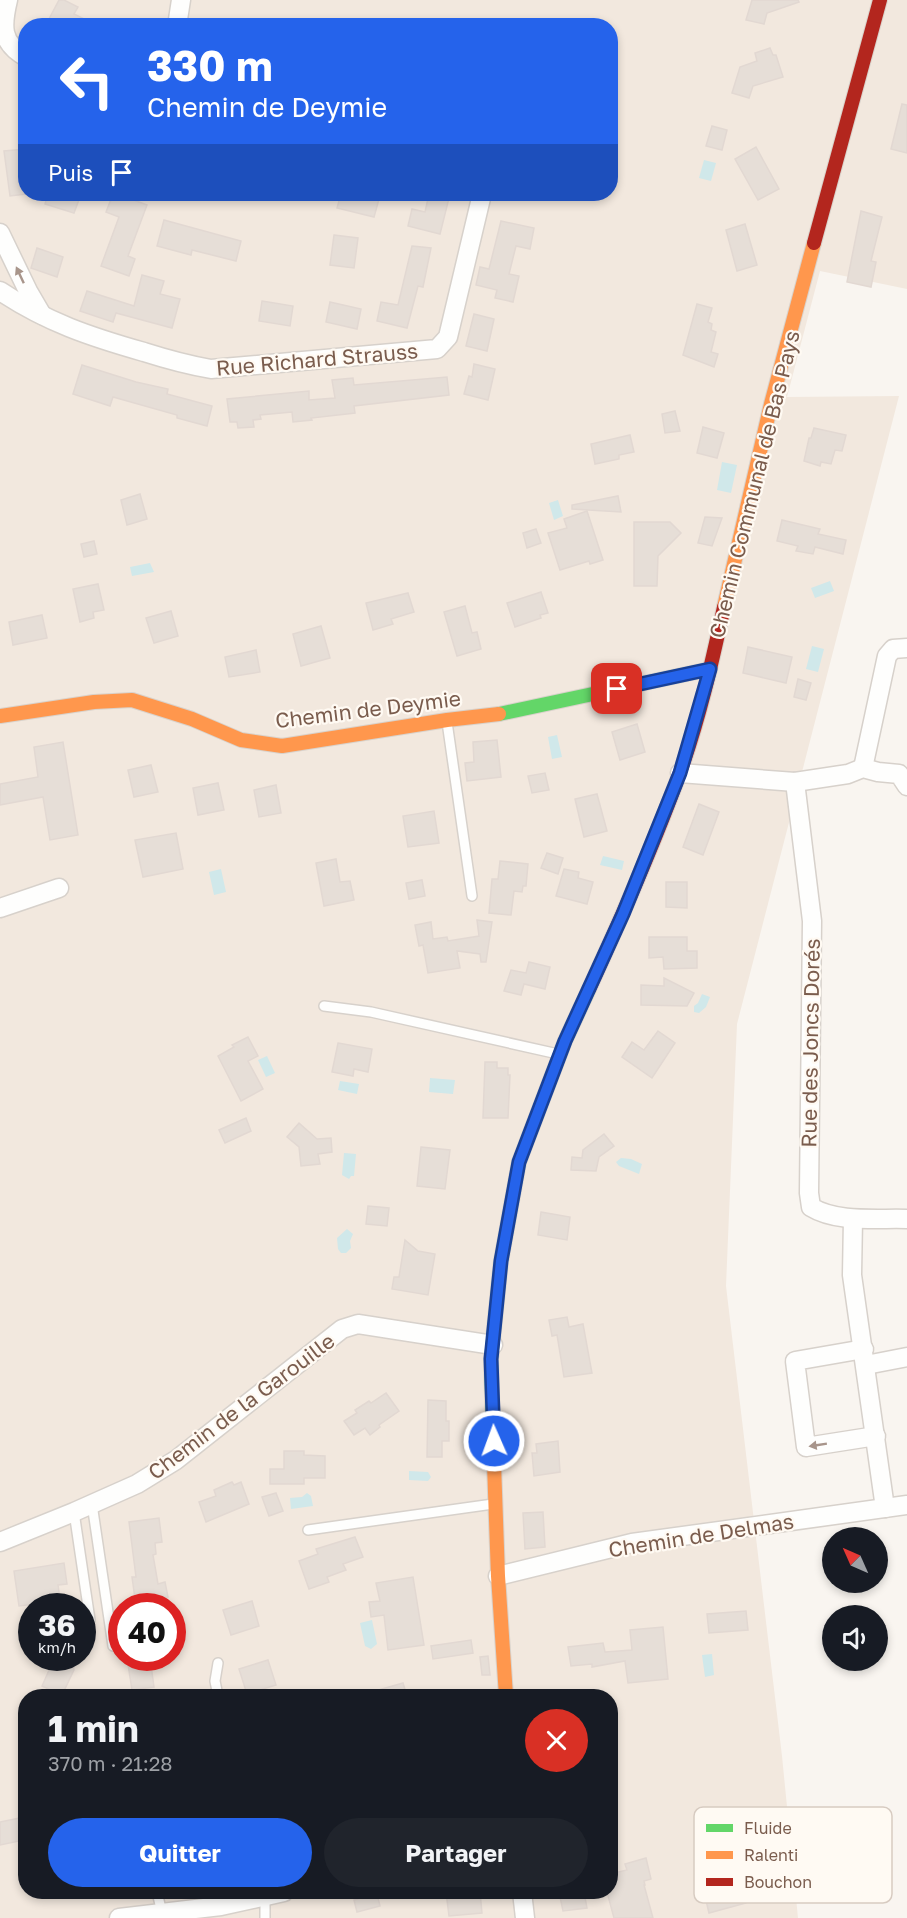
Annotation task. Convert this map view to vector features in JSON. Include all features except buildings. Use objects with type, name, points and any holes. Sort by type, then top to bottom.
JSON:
[{"type":"street","points":[[0,58],[8,0]]},
{"type":"street","points":[[179,18],[182,0]]},
{"type":"street","name":"Chemin Communal de Bas Pays","points":[[506,1689],[498,1576],[491,1359],[501,1261],[519,1162],[560,1055],[623,914],[680,773],[710,669],[771,404],[880,0]]},
{"type":"street","points":[[5,32],[18,47]]},
{"type":"street","name":"Rue Richard Strauss","points":[[0,291],[21,305],[88,336],[190,366],[211,369],[437,349],[448,337],[480,201]]},
{"type":"street","points":[[0,233],[27,291],[42,315]]},
{"type":"street","points":[[863,768],[887,656],[893,649],[907,648]]},
{"type":"street","name":"Chemin de Deymie","points":[[0,717],[94,702],[132,699],[192,719],[241,740],[282,746],[447,720],[502,714],[710,669]]},
{"type":"street","points":[[680,773],[795,782],[848,774],[863,768],[899,774],[907,786]]},
{"type":"street","name":"Rue des Joncs Dorés","points":[[795,782],[812,921],[809,1193],[811,1207],[821,1214],[853,1219],[907,1220]]},
{"type":"street","points":[[0,908],[59,888]]},
{"type":"street","points":[[853,1219],[852,1275],[885,1508]]},
{"type":"street","name":"Chemin de la Garouille","points":[[0,1542],[137,1484],[176,1460],[342,1329],[358,1324],[493,1345]]},
{"type":"street","points":[[876,1436],[806,1447],[795,1361],[907,1357]]},
{"type":"street","name":"Chemin de Delmas","points":[[498,1576],[632,1543],[907,1505]]},
{"type":"street","points":[[119,1918],[221,1906],[245,1899]]},
{"type":"street","points":[[523,1899],[525,1918]]},
{"type":"lane","points":[[447,720],[471,896]]},
{"type":"lane","points":[[324,1006],[371,1012],[560,1055]]},
{"type":"lane","points":[[308,1530],[495,1503]]},
{"type":"lane","points":[[92,1504],[108,1613]]},
{"type":"lane","points":[[74,1512],[86,1593]]},
{"type":"lane","points":[[217,1689],[215,1681],[218,1663]]},
{"type":"lane","points":[[159,1899],[162,1913]]},
{"type":"lane","points":[[260,1899],[265,1918]]},
{"type":"shaded area","points":[[0,0],[907,0],[907,289],[820,271],[787,397],[899,396],[737,1024],[726,1286],[787,1807],[694,1807],[694,1903],[797,1903],[798,1918],[0,1918]]},
{"type":"water","points":[[704,160],[716,163],[711,181],[699,178]]},
{"type":"water","points":[[722,462],[737,465],[731,493],[717,490]]},
{"type":"water","points":[[558,500],[563,516],[554,520],[549,503]]},
{"type":"water","points":[[150,563],[154,572],[132,576],[130,567]]},
{"type":"water","points":[[830,581],[834,591],[815,598],[811,588]]},
{"type":"water","points":[[812,646],[824,649],[818,672],[806,669]]},
{"type":"water","points":[[557,735],[562,757],[552,759],[548,737]]},
{"type":"water","points":[[603,856],[624,861],[622,870],[600,865]]},
{"type":"water","points":[[221,869],[226,892],[214,895],[209,872]]},
{"type":"water","points":[[702,994],[710,997],[706,1007],[699,1013],[694,1012],[694,1006]]},
{"type":"water","points":[[267,1056],[275,1073],[266,1077],[258,1060]]},
{"type":"water","points":[[430,1078],[455,1080],[453,1094],[429,1092]]},
{"type":"water","points":[[340,1081],[359,1084],[357,1094],[338,1090]]},
{"type":"water","points":[[344,1153],[356,1154],[354,1176],[349,1179],[342,1175]]},
{"type":"water","points":[[621,1158],[642,1164],[639,1174],[619,1166],[616,1162]]},
{"type":"water","points":[[347,1229],[353,1234],[350,1241],[351,1248],[346,1253],[341,1253],[338,1249],[337,1238]]},
{"type":"water","points":[[409,1471],[428,1472],[431,1477],[428,1481],[409,1480]]},
{"type":"water","points":[[307,1493],[311,1496],[313,1506],[291,1509],[290,1498],[302,1497]]},
{"type":"water","points":[[372,1620],[377,1644],[371,1649],[365,1646],[360,1623]]},
{"type":"water","points":[[712,1654],[714,1675],[705,1677],[702,1655]]},
{"type":"traffic: fast","points":[[499,714],[710,669]]},
{"type":"traffic: fast","points":[[494,1464],[491,1359],[501,1261],[519,1162],[565,1041],[589,989]]},
{"type":"traffic: slow","points":[[724,607],[771,404],[814,243]]},
{"type":"traffic: slow","points":[[0,716],[94,702],[132,700],[192,719],[241,740],[282,746],[499,714]]},
{"type":"traffic: slow","points":[[494,1464],[506,1689]]},
{"type":"traffic: jam","points":[[814,243],[880,0]]},
{"type":"traffic: jam","points":[[589,989],[636,883],[679,775],[699,713],[724,607]]},
{"type":"route","points":[[494,1441],[491,1359],[501,1261],[519,1162],[565,1041],[623,914],[680,773],[710,669],[617,689]]}]
